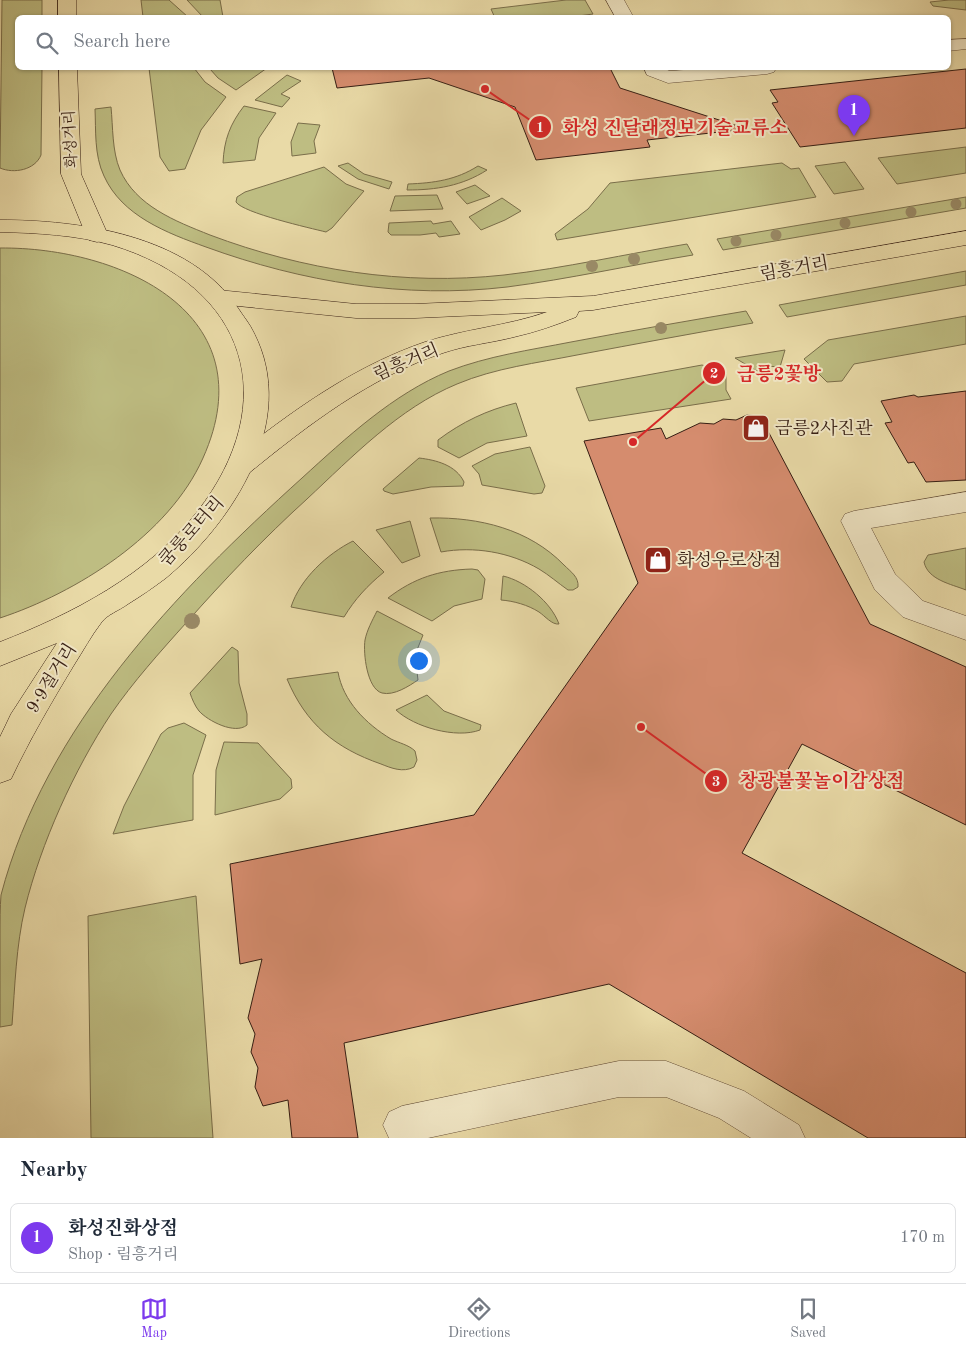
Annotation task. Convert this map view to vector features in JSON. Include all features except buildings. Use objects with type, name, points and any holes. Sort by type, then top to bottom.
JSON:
[{"type":"main road","points":[[67,0],[67,15]]},
{"type":"main road","name":"화성거리","points":[[68,70],[69,160],[71,174],[83,206],[97,234]]},
{"type":"main road","name":"쿰룽로터리","points":[[0,654],[41,639],[91,614],[126,592],[184,544],[207,518],[226,492],[240,466],[251,438],[256,411],[257,385],[253,360],[234,316],[218,297],[199,280],[177,265],[126,242],[97,234],[67,229],[1,225]]},
{"type":"main road","name":"림흥거리","points":[[218,297],[356,311],[415,312],[503,306],[593,303],[966,238]]},
{"type":"main road","name":"림흥거리","points":[[240,466],[282,432],[331,399],[401,361],[434,348],[525,327],[593,303]]},
{"type":"main road","name":"9·9절거리","points":[[0,769],[22,723],[91,614]]},
{"type":"street","points":[[615,0],[623,15]]},
{"type":"street","points":[[951,46],[966,44]]},
{"type":"street","points":[[653,70],[668,77],[745,70]]},
{"type":"street","points":[[966,502],[854,521],[885,582],[913,609],[966,628]]},
{"type":"street","points":[[402,1125],[619,1079],[666,1079],[731,1104],[786,1138]]},
{"type":"shaded area","points":[[2,0],[42,0],[42,15],[15,15],[15,70],[42,70],[41,155],[34,164],[23,169],[11,171],[0,168]]},
{"type":"shaded area","points":[[141,0],[169,0],[186,15],[143,15]]},
{"type":"shaded area","points":[[187,0],[220,0],[223,15],[201,15]]},
{"type":"shaded area","points":[[566,0],[585,0],[593,14],[494,15],[491,9]]},
{"type":"shaded area","points":[[966,0],[966,10],[933,6],[930,2]]},
{"type":"shaded area","points":[[149,70],[196,70],[205,82],[226,97],[201,130],[185,169],[169,171],[160,157]]},
{"type":"shaded area","points":[[211,70],[264,70],[236,90],[218,78]]},
{"type":"shaded area","points":[[287,75],[301,81],[281,94],[290,98],[282,107],[255,100]]},
{"type":"shaded area","points":[[244,106],[276,113],[259,138],[255,160],[223,163],[229,133],[235,119]]},
{"type":"shaded area","points":[[111,107],[117,163],[127,183],[146,203],[170,218],[197,230],[281,258],[354,272],[429,278],[466,278],[504,275],[573,265],[687,244],[693,255],[530,284],[469,290],[430,291],[354,285],[279,270],[176,236],[147,221],[122,202],[104,176],[97,151],[95,109]]},
{"type":"shaded area","points":[[298,123],[320,125],[314,141],[316,153],[292,156],[291,142]]},
{"type":"shaded area","points":[[966,147],[966,173],[897,184],[878,158]]},
{"type":"shaded area","points":[[845,162],[864,189],[834,194],[815,166]]},
{"type":"shaded area","points":[[348,163],[364,174],[392,182],[389,189],[358,179],[338,166]]},
{"type":"shaded area","points":[[782,163],[791,169],[799,168],[816,197],[557,240],[555,234],[588,209],[610,183]]},
{"type":"shaded area","points":[[478,166],[487,170],[468,180],[438,188],[407,190],[408,184],[444,180],[461,175]]},
{"type":"shaded area","points":[[324,167],[346,184],[364,191],[332,228],[326,232],[251,211],[236,202],[237,197],[245,192]]},
{"type":"shaded area","points":[[475,185],[490,196],[467,204],[456,192]]},
{"type":"shaded area","points":[[437,195],[443,209],[390,211],[395,196]]},
{"type":"shaded area","points":[[966,197],[966,208],[723,250],[717,239]]},
{"type":"shaded area","points":[[502,198],[521,211],[481,230],[469,217]]},
{"type":"shaded area","points":[[431,221],[433,224],[451,221],[460,234],[439,237],[436,233],[391,235],[388,232],[389,223]]},
{"type":"shaded area","points":[[0,248],[46,251],[91,260],[134,276],[171,298],[199,328],[216,364],[218,407],[203,458],[188,486],[168,512],[144,536],[117,558],[89,577],[29,607],[0,618]]},
{"type":"shaded area","points":[[966,271],[966,285],[787,317],[779,305]]},
{"type":"shaded area","points":[[746,311],[753,323],[516,366],[471,378],[457,384],[415,406],[377,435],[275,529],[215,591],[147,667],[111,714],[84,759],[49,833],[32,883],[20,937],[12,1025],[0,1027],[1,895],[21,834],[49,775],[82,719],[121,666],[163,616],[255,522],[371,418],[389,404],[449,371],[494,357]]},
{"type":"shaded area","points":[[966,316],[966,344],[854,364],[842,381],[827,382],[804,359],[828,340]]},
{"type":"shaded area","points":[[785,350],[780,367],[766,366],[757,371],[735,358]]},
{"type":"shaded area","points":[[702,365],[726,372],[726,390],[731,399],[589,421],[576,388]]},
{"type":"shaded area","points":[[516,403],[527,436],[487,443],[459,458],[438,447],[438,440],[466,422],[495,409]]},
{"type":"shaded area","points":[[530,447],[545,486],[542,493],[534,494],[482,485],[479,474],[472,466],[495,454]]},
{"type":"shaded area","points":[[419,458],[432,460],[451,467],[464,482],[463,486],[431,487],[393,494],[384,491],[383,489]]},
{"type":"shaded area","points":[[430,518],[448,518],[485,523],[519,534],[535,542],[572,572],[576,577],[578,587],[568,590],[539,569],[516,558],[479,550],[441,552]]},
{"type":"shaded area","points":[[410,521],[420,556],[402,563],[376,530]]},
{"type":"shaded area","points":[[353,541],[384,572],[352,604],[344,617],[291,607],[301,587],[316,568],[343,546]]},
{"type":"shaded area","points":[[966,548],[966,590],[935,577],[926,568],[924,562],[928,555]]},
{"type":"shaded area","points":[[478,570],[485,579],[482,599],[454,606],[432,621],[388,598],[407,585],[427,576],[449,571]]},
{"type":"shaded area","points":[[503,576],[520,583],[544,600],[559,624],[551,622],[530,607],[516,602],[501,600]]},
{"type":"shaded area","points":[[377,611],[423,635],[415,655],[418,680],[401,690],[387,694],[377,690],[367,670],[365,640]]},
{"type":"shaded area","points":[[232,647],[238,651],[239,683],[247,714],[247,725],[242,728],[222,726],[203,715],[196,707],[190,693]]},
{"type":"shaded area","points":[[338,672],[345,693],[357,711],[382,733],[415,751],[417,760],[414,767],[401,770],[389,767],[365,758],[336,742],[303,709],[287,679]]},
{"type":"shaded area","points":[[427,695],[444,711],[481,725],[480,730],[459,733],[436,730],[413,722],[396,710]]},
{"type":"shaded area","points":[[184,723],[206,735],[193,775],[193,820],[113,834],[124,806],[161,734],[168,728]]},
{"type":"shaded area","points":[[224,742],[258,743],[291,779],[292,788],[280,799],[215,815],[216,770]]},
{"type":"shaded area","points":[[196,896],[213,1138],[91,1138],[88,916]]},
{"type":"place","name":"화성 진달래정보기술교류소","points":[[485,89]]},
{"type":"place","name":"화성진화상점","points":[[854,136]]},
{"type":"place","name":"금릉2사진관","points":[[756,428]]},
{"type":"place","name":"금릉2꽃방","points":[[633,442]]},
{"type":"place","name":"화성우로상점","points":[[658,560]]},
{"type":"place","name":"창광불꽃놀이감상점","points":[[641,727]]}]
